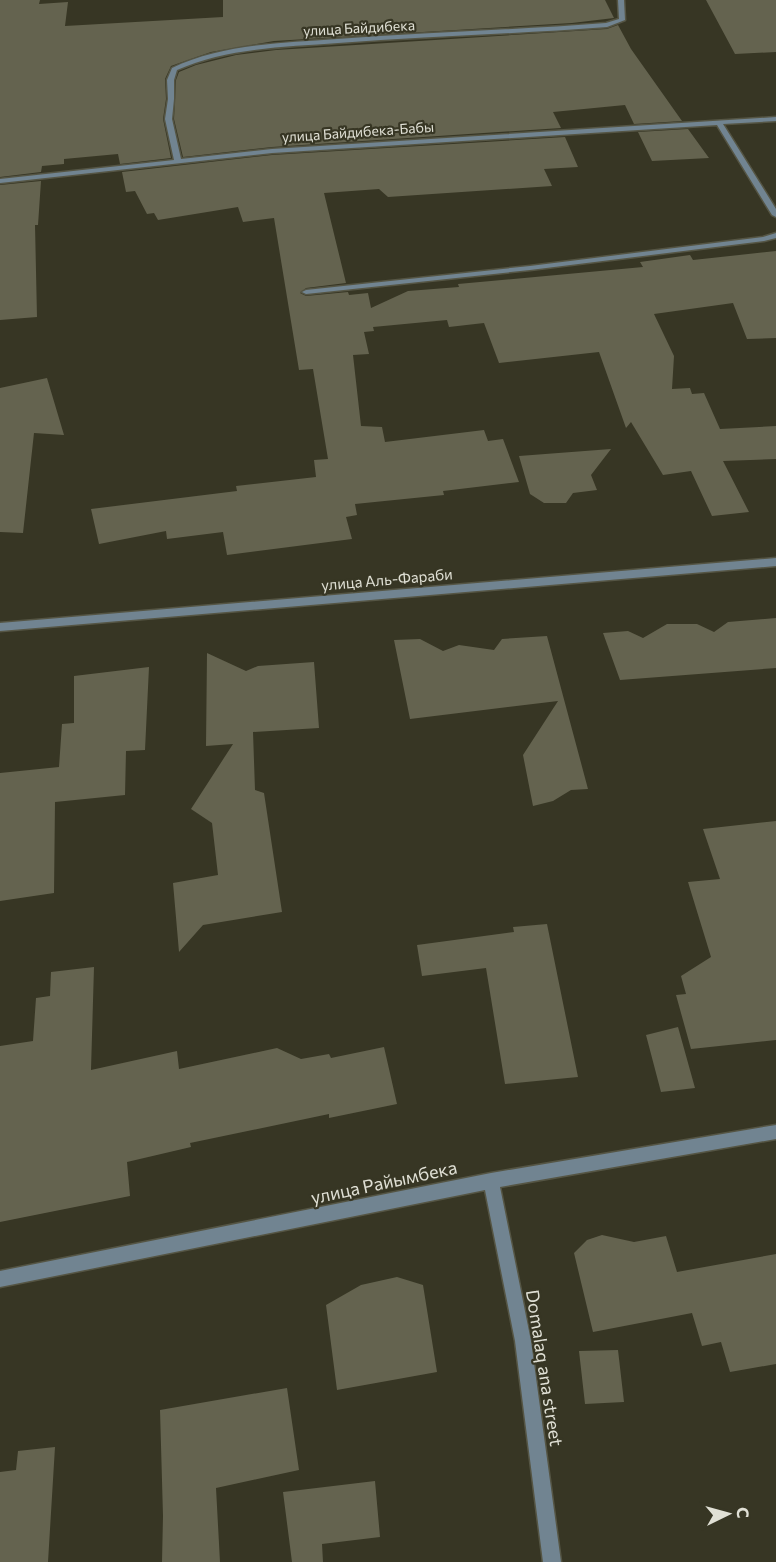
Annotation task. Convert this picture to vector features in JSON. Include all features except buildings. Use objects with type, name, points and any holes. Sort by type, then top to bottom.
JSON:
[{"type":"street","name":"улица Байдибека","points":[[178,162],[168,112],[171,102],[170,80],[174,69],[183,61],[202,56],[314,42],[607,25],[622,20],[621,0]]},
{"type":"street","name":"улица Байдибека-Бабы","points":[[0,181],[225,155],[776,119]]},
{"type":"street","points":[[719,123],[776,214]]},
{"type":"street","points":[[306,292],[530,268],[764,239],[776,235]]},
{"type":"street","name":"улица Аль-Фараби","points":[[0,627],[776,562]]},
{"type":"street","name":"улица Райымбека","points":[[0,1279],[492,1181],[776,1132]]},
{"type":"street","name":"Domalaq ana street","points":[[492,1181],[523,1341],[552,1562]]}]
